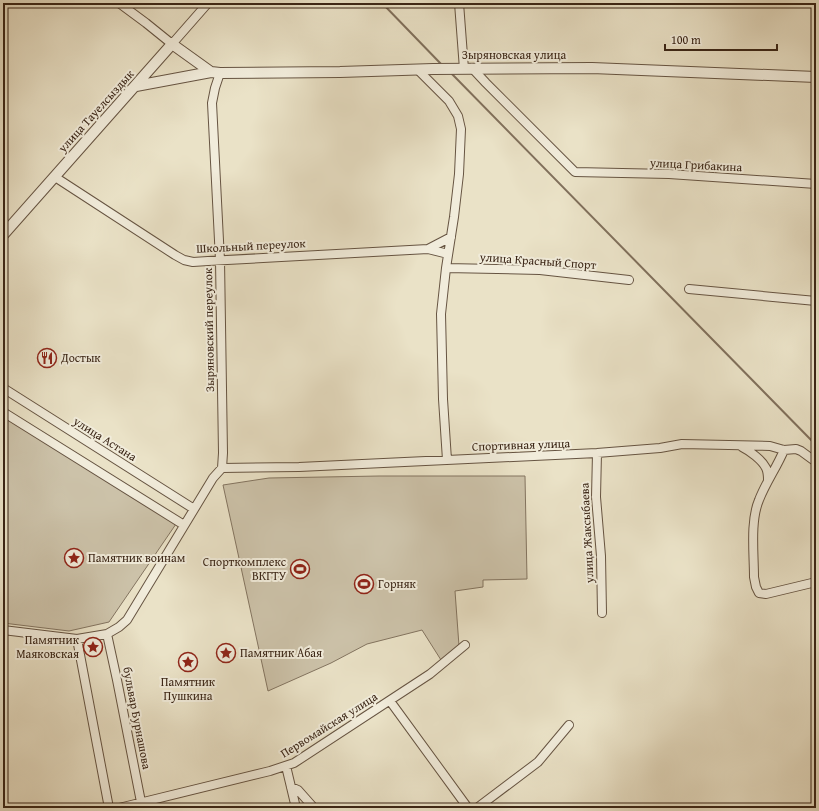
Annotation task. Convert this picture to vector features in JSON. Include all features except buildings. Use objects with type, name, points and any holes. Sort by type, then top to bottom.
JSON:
[{"type":"street","points":[[119,3],[172,44],[216,73]]},
{"type":"street","name":"улица Тауелсыздык","points":[[3,235],[208,3]]},
{"type":"street","points":[[458,3],[468,69]]},
{"type":"street","name":"Зыряновская улица","points":[[136,86],[216,73],[340,72],[433,69],[592,68],[816,77]]},
{"type":"street","name":"улица Грибакина","points":[[468,69],[486,83],[575,172],[669,174],[816,184]]},
{"type":"street","points":[[418,70],[449,102],[458,116],[461,129],[459,174],[441,314],[447,460]]},
{"type":"street","name":"Зыряновский переулок","points":[[216,73],[212,103],[220,260],[223,431],[222,468]]},
{"type":"street","name":"Школьный переулок","points":[[54,177],[158,245],[184,260],[193,262],[428,249],[448,254]]},
{"type":"street","points":[[428,249],[450,237]]},
{"type":"street","name":"улица Красный Спорт","points":[[446,268],[540,270],[628,280]]},
{"type":"street","points":[[689,289],[816,301]]},
{"type":"street","name":"улица Астана","points":[[3,388],[194,509]]},
{"type":"street","points":[[3,412],[184,525]]},
{"type":"street","name":"Спортивная улица","points":[[222,468],[299,467],[596,453],[660,448],[682,444],[770,446],[784,450],[796,449],[816,462]]},
{"type":"street","points":[[741,446],[749,450],[766,466],[768,480]]},
{"type":"street","points":[[784,450],[781,459],[768,480],[758,501],[754,516],[754,577],[756,587],[759,594],[766,594],[816,582]]},
{"type":"street","name":"улица Жаксыбаева","points":[[596,453],[596,497],[601,556],[602,613]]},
{"type":"street","points":[[3,630],[77,639],[107,634],[119,627],[127,620],[213,478],[222,468]]},
{"type":"street","name":"бульвар Бурнашова","points":[[107,634],[142,806]]},
{"type":"street","points":[[77,639],[109,808]]},
{"type":"street","name":"Первомайская улица","points":[[120,808],[142,806],[294,763],[430,674],[465,645]]},
{"type":"street","points":[[390,701],[468,808]]},
{"type":"street","points":[[477,808],[538,762],[569,725]]},
{"type":"street","points":[[286,766],[296,808]]},
{"type":"street","points":[[291,787],[298,790],[314,808]]},
{"type":"shaded area","points":[[3,416],[176,524],[109,622],[69,631],[3,623]]},
{"type":"shaded area","name":"Горняк","points":[[525,476],[527,579],[483,580],[483,587],[455,591],[459,646],[441,660],[422,630],[367,644],[331,663],[268,691],[223,485],[269,478]]},
{"type":"waterway","points":[[382,3],[442,65]]},
{"type":"waterway","points":[[450,72],[816,445]]},
{"type":"place","name":"Достык","points":[[47,358]]},
{"type":"place","name":"Памятник воинам","points":[[74,558]]},
{"type":"place","name":"Спорткомплекс ВКГТУ","points":[[300,569]]},
{"type":"place","name":"Горняк","points":[[364,584]]},
{"type":"place","name":"Памятник Маяковская","points":[[93,647]]},
{"type":"place","name":"Памятник Абая","points":[[226,653]]},
{"type":"place","name":"Памятник Пушкина","points":[[188,662]]}]
